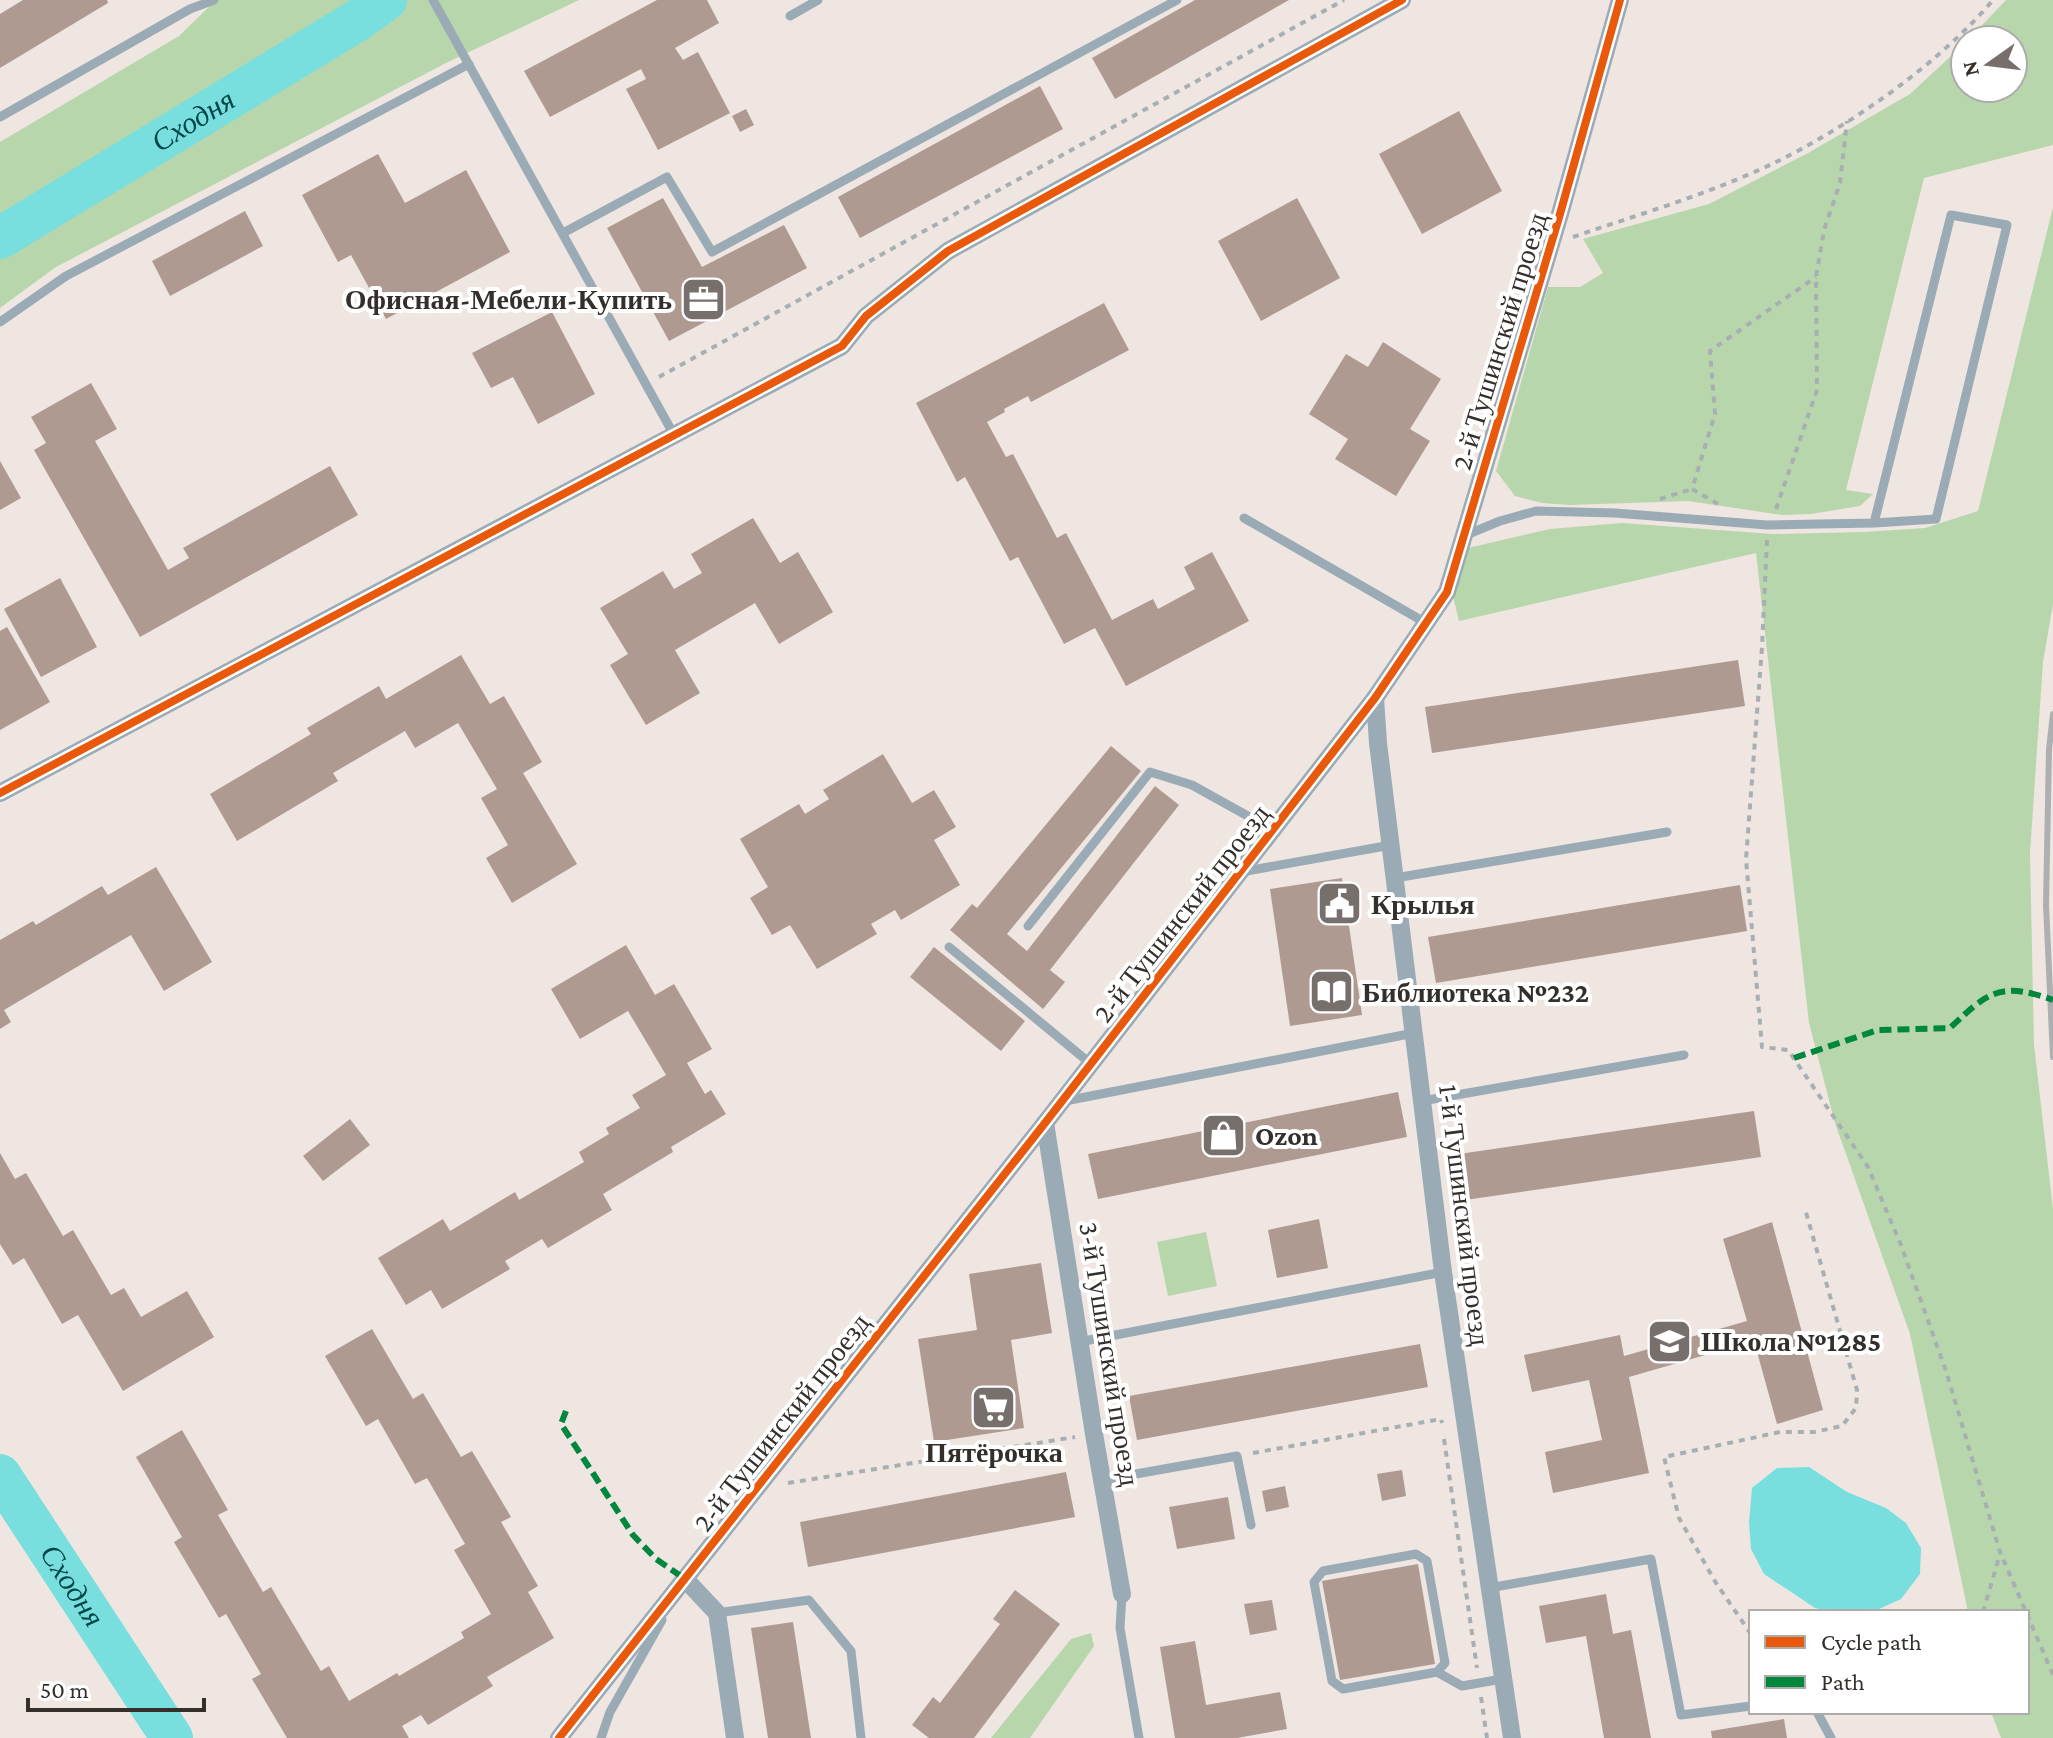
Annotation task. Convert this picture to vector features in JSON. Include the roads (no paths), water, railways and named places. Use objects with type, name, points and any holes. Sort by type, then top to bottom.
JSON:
[{"type":"street","points":[[0,793],[842,346],[866,316],[948,251],[1402,0]]},
{"type":"street","name":"2-й Тушинский проезд","points":[[559,1738],[1240,873],[1375,698],[1447,592],[1620,0]]},
{"type":"street","name":"1-й Тушинский проезд","points":[[1375,698],[1443,1272],[1512,1738]]},
{"type":"street","name":"3-й Тушинский проезд","points":[[1045,1123],[1122,1594]]},
{"type":"street","points":[[685,1579],[717,1613],[735,1738]]},
{"type":"lane","points":[[0,117],[190,9],[214,0]]},
{"type":"lane","points":[[790,16],[818,0]]},
{"type":"lane","points":[[563,233],[667,177],[712,252],[1177,0]]},
{"type":"lane","points":[[434,1],[674,435]]},
{"type":"lane","points":[[0,322],[66,276],[469,64]]},
{"type":"lane","points":[[1464,535],[1536,511],[1615,513],[1767,525],[1874,523],[1936,519],[2007,225],[1951,215],[1874,523]]},
{"type":"lane","points":[[1244,518],[1426,623]]},
{"type":"lane","points":[[1028,926],[1150,772],[1192,785],[1273,830]]},
{"type":"lane","points":[[1395,878],[1667,832]]},
{"type":"lane","points":[[1240,873],[1391,845]]},
{"type":"lane","points":[[949,947],[1091,1064]]},
{"type":"lane","points":[[1062,1102],[1414,1033]]},
{"type":"lane","points":[[1422,1101],[1684,1055]]},
{"type":"lane","points":[[1079,1342],[1443,1272]]},
{"type":"lane","points":[[1102,1480],[1237,1456],[1251,1525]]},
{"type":"lane","points":[[1437,1672],[1445,1663],[1427,1561],[1416,1554],[1323,1571],[1314,1582],[1332,1681],[1343,1689],[1437,1672],[1462,1686],[1502,1679]]},
{"type":"lane","points":[[1489,1588],[1651,1559],[1681,1715],[1749,1706]]},
{"type":"lane","points":[[601,1738],[610,1712],[685,1579]]},
{"type":"lane","points":[[1122,1594],[1120,1628],[1139,1738]]},
{"type":"lane","points":[[717,1613],[809,1600],[851,1651],[861,1738]]},
{"type":"lane","points":[[1818,1714],[1831,1738]]},
{"type":"water","points":[[1809,1467],[1847,1492],[1886,1508],[1906,1523],[1921,1548],[1920,1574],[1901,1599],[1879,1609],[1825,1610],[1815,1608],[1764,1574],[1751,1549],[1749,1522],[1752,1488],[1777,1468]]},
{"type":"waterway","name":"Сходня","points":[[0,238],[386,0]]},
{"type":"waterway","name":"Сходня","points":[[0,1475],[172,1738]]},
{"type":"railway","points":[[2053,714],[2049,749],[2046,905],[2053,1057]]},
{"type":"place","name":"Офисная-Мебели-Купить","points":[[703,299]]},
{"type":"place","name":"Крылья","points":[[1340,904]]},
{"type":"place","name":"Библиотека №232","points":[[1331,992]]},
{"type":"place","name":"Ozon","points":[[1224,1135]]},
{"type":"place","name":"Школа №1285","points":[[1670,1341]]},
{"type":"place","name":"Пятёрочка","points":[[994,1407]]}]
